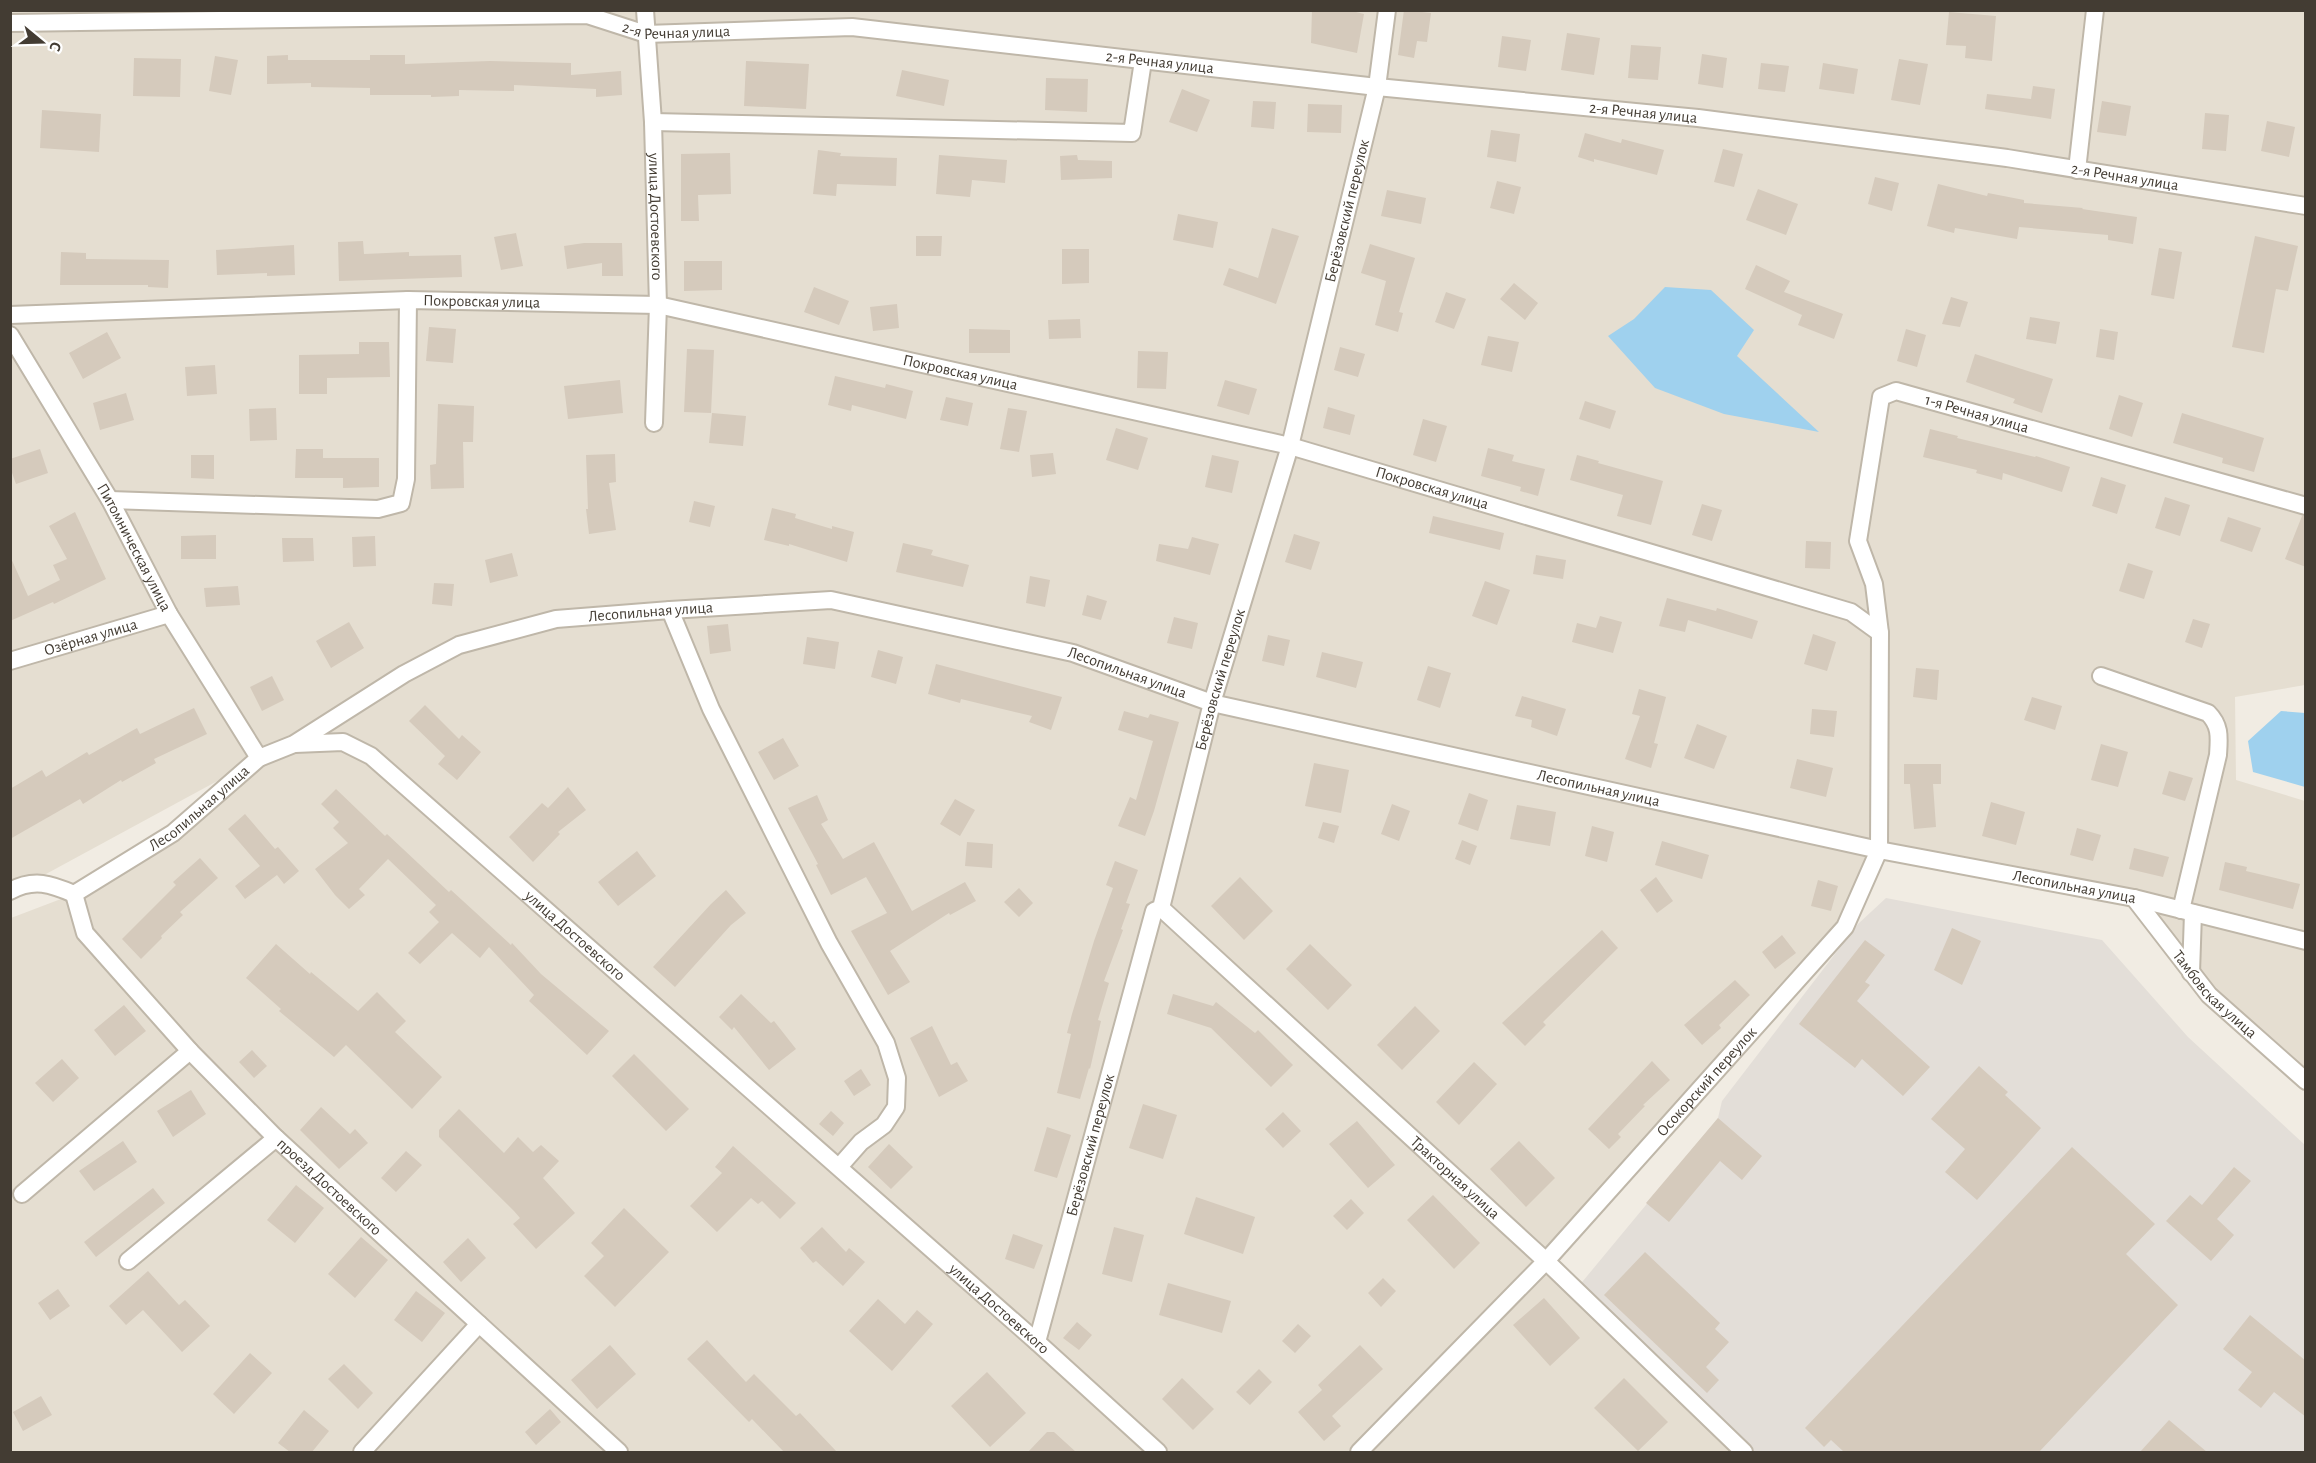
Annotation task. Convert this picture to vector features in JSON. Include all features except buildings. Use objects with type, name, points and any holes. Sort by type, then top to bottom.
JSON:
[{"type":"street","name":"улица Достоевского","points":[[645,10],[653,122],[658,305],[654,423]]},
{"type":"street","name":"Берёзовский переулок","points":[[1037,1342],[1154,911],[1161,908],[1212,703],[1290,446],[1377,87],[1387,10]]},
{"type":"street","points":[[2077,170],[2095,10]]},
{"type":"street","name":"2-я Речная улица","points":[[10,22],[587,15],[646,34],[852,27],[1377,87],[1698,118],[2077,170],[2306,206]]},
{"type":"street","points":[[653,122],[1132,133],[1143,61]]},
{"type":"street","points":[[110,500],[378,509],[401,503],[406,479],[408,300]]},
{"type":"street","name":"Покровская улица","points":[[10,315],[408,300],[658,305],[1290,446],[1851,612],[1880,633]]},
{"type":"street","name":"Питомническая улица","points":[[10,335],[110,500],[170,614],[260,758]]},
{"type":"street","name":"1-я Речная улица","points":[[1880,633],[1874,584],[1858,541],[1881,397],[1896,391],[2306,506]]},
{"type":"street","name":"Лесопильная улица","points":[[74,894],[173,833],[260,758],[294,744],[404,674],[459,645],[556,620],[831,600],[1073,653],[1212,703],[1879,850],[2134,898],[2306,941]]},
{"type":"street","points":[[670,610],[711,709],[829,943],[886,1043],[897,1078],[896,1107],[884,1125],[861,1142],[839,1167]]},
{"type":"street","name":"Озёрная улица","points":[[10,661],[170,614]]},
{"type":"street","name":"Осокорский переулок","points":[[1359,1452],[1546,1261],[1845,927],[1879,850],[1880,633]]},
{"type":"street","points":[[2101,676],[2208,713],[2217,721],[2220,735],[2218,755],[2187,912],[2191,973]]},
{"type":"street","name":"улица Достоевского","points":[[294,744],[343,742],[371,756],[1037,1342],[1158,1452]]},
{"type":"street","points":[[10,891],[21,885],[49,884],[74,894]]},
{"type":"street","name":"проезд Достоевского","points":[[74,894],[85,933],[190,1051],[276,1138],[619,1452]]},
{"type":"street","name":"Тамбовская улица","points":[[2134,898],[2209,995],[2306,1081]]},
{"type":"street","name":"Тракторная улица","points":[[1161,908],[1546,1261],[1744,1452]]},
{"type":"street","points":[[22,1194],[190,1051]]},
{"type":"street","points":[[128,1261],[276,1138]]},
{"type":"street","points":[[362,1452],[479,1324]]},
{"type":"shaded area","points":[[11,11],[2305,11],[2305,685],[2235,697],[2236,780],[2305,801],[2305,1081],[2209,995],[2134,898],[1879,850],[1845,927],[1546,1261],[1744,1452],[11,1452],[11,918],[74,894],[173,833],[256,760],[11,893]]},
{"type":"shaded area","points":[[1886,898],[2102,940],[2188,1037],[2305,1145],[2305,1452],[1749,1452],[1578,1287],[1718,1118],[1722,1101],[1858,924]]},
{"type":"water","points":[[1665,287],[1711,290],[1754,330],[1737,356],[1819,432],[1724,414],[1655,388],[1608,336],[1634,319]]},
{"type":"water","points":[[2281,711],[2305,713],[2305,787],[2253,772],[2248,741]]}]
